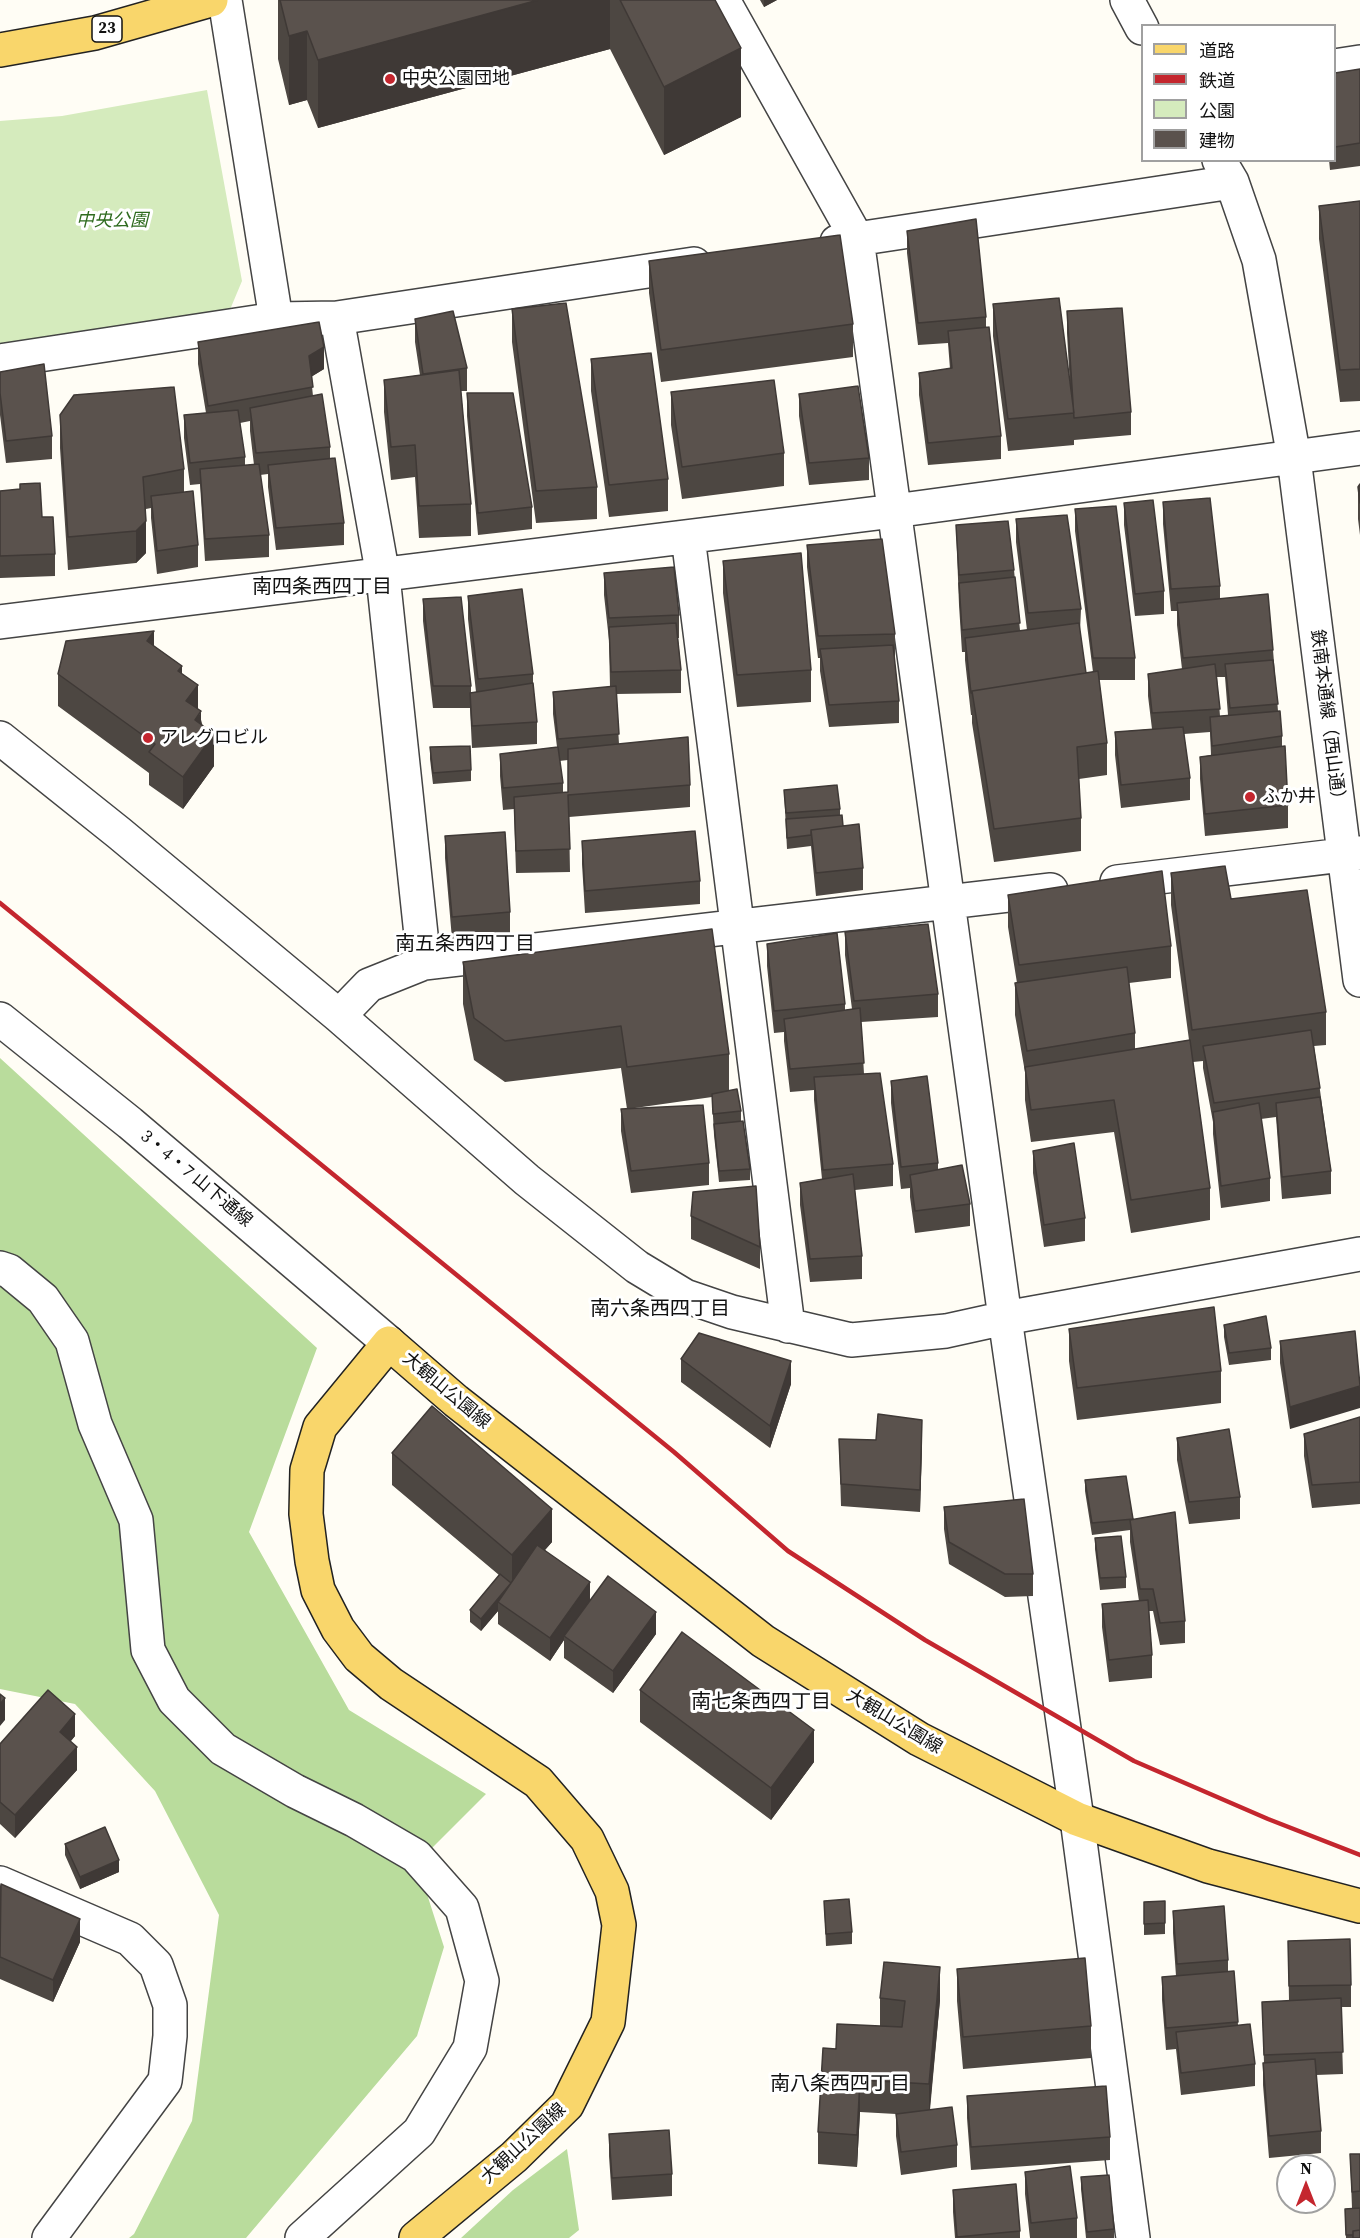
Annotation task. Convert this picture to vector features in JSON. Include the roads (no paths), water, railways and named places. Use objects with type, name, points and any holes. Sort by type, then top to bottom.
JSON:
[{"type":"main road","name":"23","points":[[0,50],[95,33],[211,0]]},
{"type":"main road","name":"大観山公園線","points":[[416,2238],[514,2157],[567,2105],[608,2022],[618,1925],[612,1891],[587,1839],[538,1782],[391,1684],[359,1657],[338,1629],[318,1590],[306,1514],[307,1470],[320,1426],[389,1343],[456,1401],[763,1641],[919,1739],[1077,1819],[1208,1866],[1360,1906]]},
{"type":"street","points":[[225,0],[276,319]]},
{"type":"street","points":[[723,0],[857,239],[1005,1318],[1077,1819],[1133,2238]]},
{"type":"street","points":[[1127,0],[1141,24]]},
{"type":"street","points":[[1336,66],[1360,62]]},
{"type":"street","points":[[810,247],[1226,171]]},
{"type":"street","name":"鉄南本通線（西山通）","points":[[1226,171],[1258,260],[1294,458],[1352,854],[1360,980]]},
{"type":"street","points":[[0,361],[276,319],[337,318],[727,259]]},
{"type":"street","points":[[337,318],[383,576],[424,963]]},
{"type":"street","points":[[0,622],[894,511],[1360,448]]},
{"type":"street","points":[[688,537],[788,1326]]},
{"type":"street","points":[[0,738],[119,833],[339,1016],[527,1180],[637,1267],[685,1296],[732,1312],[851,1340],[946,1330],[1360,1254]]},
{"type":"street","points":[[339,1016],[369,985],[424,963],[1352,854]]},
{"type":"street","name":"3・4・7 山下通線","points":[[0,1019],[130,1123],[389,1343]]},
{"type":"street","points":[[0,1268],[9,1271],[43,1299],[72,1341],[95,1424],[136,1520],[148,1650],[174,1700],[223,1749],[295,1791],[354,1820],[416,1856],[462,1908],[482,1981],[470,2048],[419,2132],[302,2238]]},
{"type":"street","points":[[0,1884],[130,1939],[156,1965],[170,2005],[170,2036],[165,2081],[49,2238]]},
{"type":"railway","points":[[0,903],[674,1452],[788,1551],[925,1640],[1134,1761],[1268,1819],[1360,1855]]},
{"type":"place","name":"中央公園団地","points":[[390,79]]},
{"type":"place","name":"アレグロビル","points":[[148,738]]},
{"type":"place","name":"ふか井","points":[[1250,797]]},
{"type":"district","name":"南四条西四丁目","points":[[322,588]]},
{"type":"district","name":"南五条西四丁目","points":[[465,945]]},
{"type":"district","name":"南六条西四丁目","points":[[660,1310]]},
{"type":"district","name":"南七条西四丁目","points":[[761,1703]]},
{"type":"district","name":"南八条西四丁目","points":[[840,2085]]},
{"type":"park label","name":"中央公園","points":[[112,221]]}]
